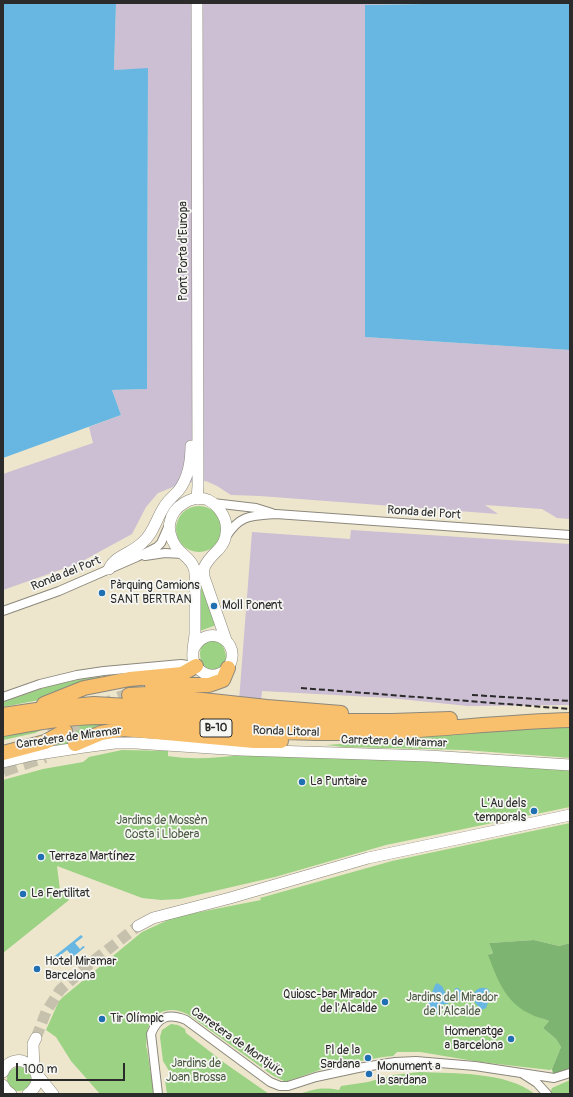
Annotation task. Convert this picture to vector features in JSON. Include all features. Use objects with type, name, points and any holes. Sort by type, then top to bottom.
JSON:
[{"type":"highway","name":"B-10","points":[[27,711],[84,688],[130,679],[182,674],[196,666]]},
{"type":"highway","points":[[109,692],[134,685],[209,685],[223,680],[228,668]]},
{"type":"highway","name":"B-10","points":[[129,695],[147,694],[425,725]]},
{"type":"highway","name":"Ronda Litoral","points":[[3,715],[50,708],[94,704],[224,716],[425,725]]},
{"type":"highway","name":"Ronda Litoral","points":[[3,729],[58,719],[103,717],[133,718],[219,728],[279,732],[373,733],[425,725],[540,717],[570,712]]},
{"type":"highway","name":"Ronda Litoral","points":[[540,717],[570,720]]},
{"type":"highway","name":"B-10","points":[[75,744],[101,733],[123,730],[278,742],[342,740],[408,734],[425,725]]},
{"type":"highway","points":[[3,744],[25,740],[48,731]]},
{"type":"highway","points":[[3,753],[45,742],[65,731]]},
{"type":"street","name":"Pont Porta d'Europa","points":[[197,3],[197,499]]},
{"type":"street","points":[[109,569],[112,562],[133,551],[151,534],[165,506],[178,491],[190,463],[191,444],[198,408]]},
{"type":"street","points":[[185,554],[195,570],[194,661],[199,670],[209,675],[219,674],[228,668],[232,656],[232,650],[226,640],[204,577],[204,567],[222,545],[227,531],[225,519],[219,509],[208,500],[197,499],[181,505],[170,523],[170,532],[175,546],[185,554],[192,557],[208,557],[215,553]]},
{"type":"street","name":"Ronda del Port","points":[[213,503],[256,508],[276,514]]},
{"type":"street","name":"Ronda del Port","points":[[225,539],[233,526],[240,520],[255,516],[276,514],[570,535]]},
{"type":"street","name":"Ronda del Port","points":[[3,611],[59,591],[157,547],[161,543],[170,523]]},
{"type":"street","name":"Ronda del Port","points":[[137,557],[159,553],[185,554]]},
{"type":"street","points":[[193,650],[196,644],[207,636],[213,635],[226,640]]},
{"type":"street","points":[[3,697],[40,684],[77,675],[181,664],[196,666]]},
{"type":"street","name":"Carretera de Miramar","points":[[3,762],[32,755],[92,746],[115,743],[136,743],[241,750],[429,756],[570,764]]},
{"type":"street","points":[[138,926],[153,918],[230,898],[368,858],[570,815]]},
{"type":"street","name":"Carretera de Montjuïc","points":[[158,1094],[151,1034],[155,1025],[160,1019],[176,1015],[186,1020],[270,1082],[280,1086],[288,1086],[316,1077],[358,1068],[395,1062],[416,1061],[474,1066],[554,1078]]},
{"type":"street","points":[[18,1061],[34,1041],[37,1083],[30,1093]]},
{"type":"street","points":[[3,1072],[8,1065],[18,1061],[27,1062],[52,1094]]},
{"type":"street","points":[[520,1073],[537,1083],[547,1094]]},
{"type":"street","points":[[547,1094],[547,1088],[554,1078],[570,1073]]},
{"type":"street","points":[[30,1093],[41,1090],[52,1094]]},
{"type":"shaded area","points":[[116,3],[424,3],[365,5],[365,337],[570,350],[570,519],[557,518],[542,509],[485,505],[498,514],[231,495],[206,481],[183,483],[158,493],[146,507],[132,534],[77,564],[3,590],[3,474],[93,443],[89,427],[121,415],[112,390],[147,389],[148,69],[114,70]]},
{"type":"shaded area","points":[[351,530],[570,544],[570,705],[468,706],[390,698],[262,691],[261,702],[239,701],[252,532],[350,539]]},
{"type":"green space","points":[[199,506],[212,510],[218,516],[222,529],[218,542],[212,548],[199,552],[186,548],[180,542],[176,529],[180,516],[186,510]]},
{"type":"green space","points":[[200,578],[216,625],[200,631]]},
{"type":"green space","points":[[210,640],[221,642],[225,651],[225,663],[218,670],[209,670],[204,667],[201,661],[200,651],[204,644]]},
{"type":"green space","points":[[137,673],[39,700],[3,707],[3,702],[43,688],[93,677]]},
{"type":"green space","points":[[83,723],[115,723],[62,746],[41,749],[55,742]]},
{"type":"green space","points":[[570,726],[570,758],[464,750],[344,747],[326,745],[387,741],[509,729]]},
{"type":"green space","points":[[46,728],[35,733],[3,740],[3,735]]},
{"type":"green space","name":"Jardins de Mossèn Costa i Llobera","points":[[122,750],[168,751],[168,756],[186,758],[214,758],[241,755],[458,762],[570,770],[570,807],[386,845],[275,877],[180,899],[161,900],[142,898],[57,866],[60,890],[69,900],[3,953],[3,780],[43,769],[83,762],[89,757]]},
{"type":"green space","name":"Jardins del Mirador de l'Alcalde","points":[[570,823],[570,943],[559,946],[534,940],[489,943],[493,953],[489,954],[528,1013],[549,1021],[543,1028],[556,1039],[561,1047],[552,1069],[550,1070],[480,1062],[420,1052],[397,1052],[393,1056],[328,1067],[288,1081],[284,1081],[272,1075],[192,1017],[176,1010],[170,1010],[160,1013],[155,1017],[149,1025],[147,1031],[146,1047],[154,1094],[100,1094],[71,1061],[56,1037],[46,1030],[59,1001],[63,997],[142,932],[168,920],[169,918],[261,900],[260,898],[392,861]]},
{"type":"green space","points":[[534,940],[559,946],[570,943],[570,1073],[554,1078],[552,1069],[561,1047],[556,1039],[543,1028],[549,1021],[533,1016],[513,1002],[502,988],[488,955],[493,953],[489,943]]},
{"type":"green space","name":"Jardins de Joan Brossa","points":[[171,1024],[178,1025],[185,1029],[186,1033],[226,1064],[269,1094],[167,1094],[165,1080],[174,1079],[163,1061],[160,1037],[162,1030]]},
{"type":"green space","points":[[19,1067],[28,1070],[31,1079],[28,1088],[19,1091],[10,1088],[7,1079],[10,1070]]},
{"type":"green space","points":[[420,1072],[495,1077],[509,1081],[535,1094],[299,1094],[319,1089],[339,1090],[341,1086],[368,1082],[393,1075]]},
{"type":"green space","points":[[570,1080],[570,1094],[550,1093],[552,1088]]},
{"type":"water","points":[[3,3],[116,3],[114,70],[148,68],[147,389],[112,390],[121,415],[3,458]]},
{"type":"water","points":[[424,3],[570,3],[570,350],[365,337],[365,5]]},
{"type":"water","points":[[81,935],[83,937],[75,943],[80,949],[83,946],[85,947],[68,961],[67,960],[72,956],[67,950],[48,965],[46,963]]},
{"type":"water","points":[[437,983],[442,986],[446,994],[449,994],[450,1000],[448,1004],[444,1004],[437,1014],[431,1014],[429,1011],[429,1003],[432,992]]},
{"type":"water","points":[[455,988],[458,988],[467,995],[473,996],[479,989],[488,989],[491,994],[486,1008],[481,1010],[474,1001],[465,1000],[461,1002],[458,997],[453,998]]},
{"type":"tunnel","points":[[65,731],[103,706],[129,695]]},
{"type":"tunnel","points":[[48,731],[70,717]]},
{"type":"tunnel","points":[[3,770],[45,756]]},
{"type":"tunnel","points":[[36,1038],[46,1012],[60,990],[92,962],[138,926]]},
{"type":"railway","points":[[301,688],[570,709]]},
{"type":"railway","points":[[472,695],[570,701]]},
{"type":"place","name":"Pàrquing Camions SANT BERTRAN","points":[[102,593]]},
{"type":"place","name":"Moll Ponent","points":[[214,606]]},
{"type":"place","name":"La Puntaire","points":[[302,782]]},
{"type":"place","name":"L'Au dels temporals","points":[[534,811]]},
{"type":"place","name":"Terraza Martínez","points":[[41,857]]},
{"type":"place","name":"La Fertilitat","points":[[23,894]]},
{"type":"place","name":"Hotel Miramar Barcelona","points":[[37,969]]},
{"type":"place","name":"Quiosc-bar Mirador de l'Alcalde","points":[[385,1002]]},
{"type":"place","name":"Tir Olímpic","points":[[102,1019]]},
{"type":"place","name":"Homenatge a Barcelona","points":[[511,1039]]},
{"type":"place","name":"Pl de la Sardana","points":[[368,1058]]},
{"type":"place","name":"Monument a la sardana","points":[[369,1074]]}]
